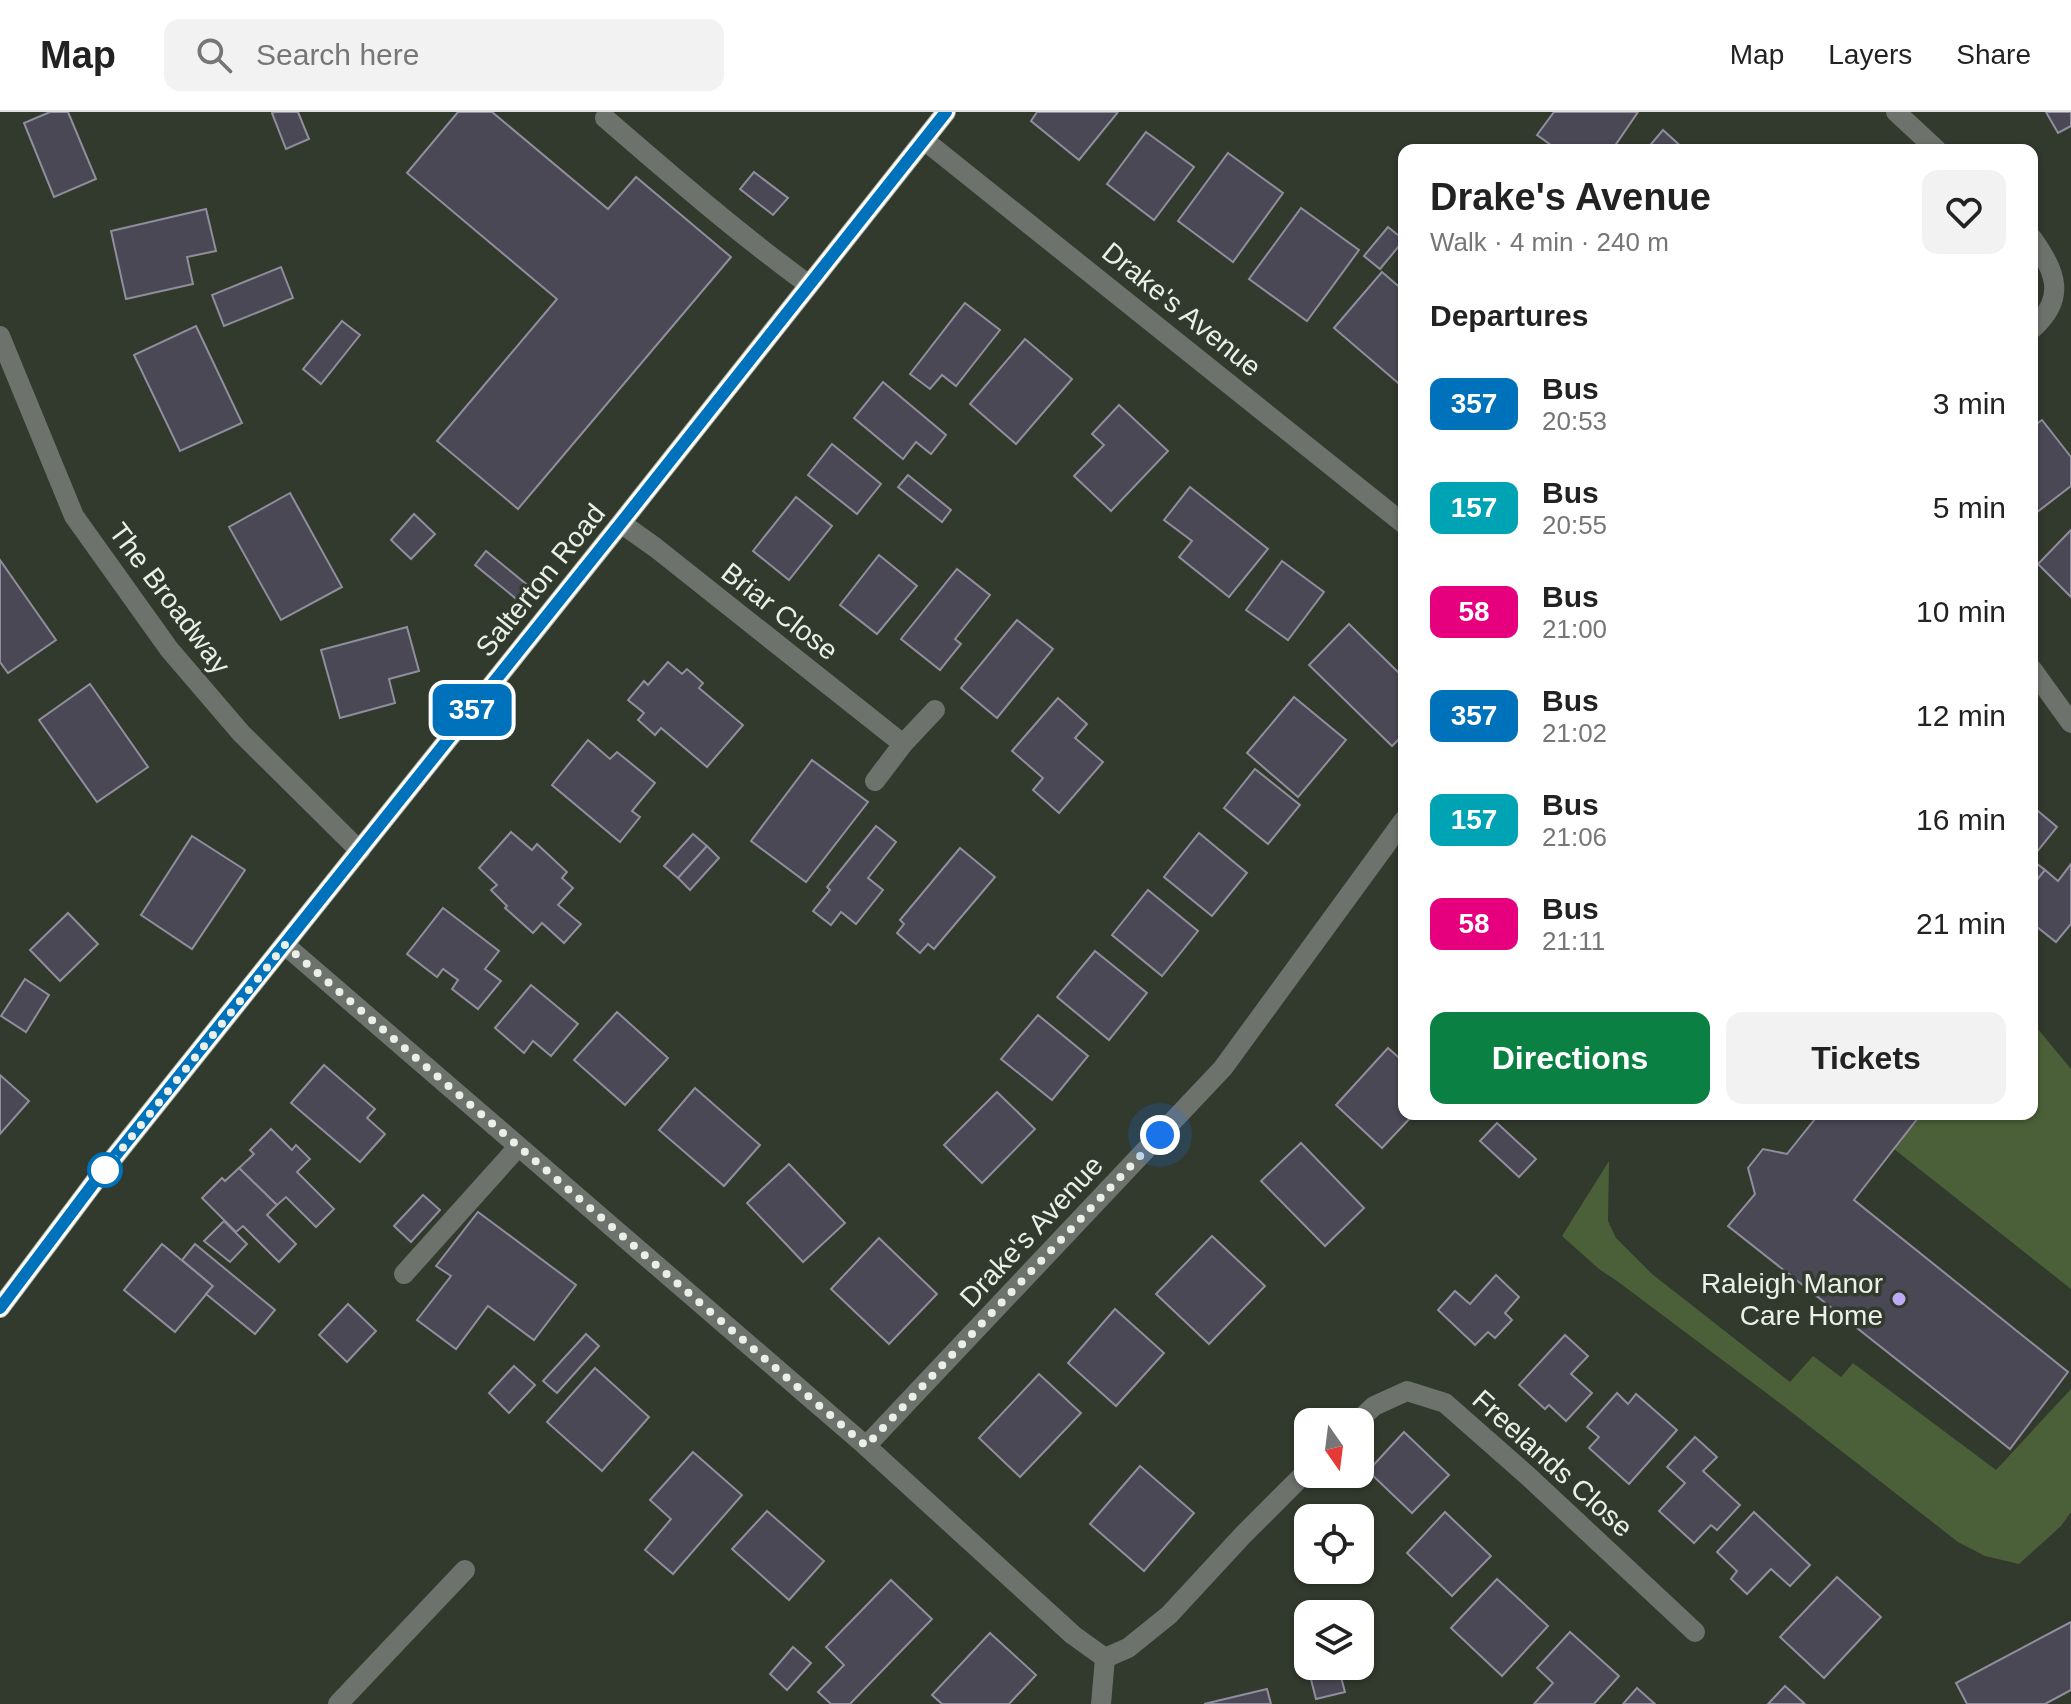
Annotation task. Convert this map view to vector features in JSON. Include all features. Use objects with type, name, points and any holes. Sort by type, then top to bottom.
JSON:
[{"type":"main road","name":"Salterton Road","points":[[0,1308],[96,1180],[946,112]]},
{"type":"street","points":[[1896,112],[1931,144]]},
{"type":"street","points":[[605,118],[751,242],[809,285]]},
{"type":"street","name":"Drake's Avenue","points":[[924,140],[1398,519]]},
{"type":"street","points":[[2038,246],[2049,261],[2054,276],[2054,296],[2045,318],[2038,324]]},
{"type":"street","name":"The Broadway","points":[[0,336],[74,516],[169,649],[241,733],[360,851]]},
{"type":"street","name":"Briar Close","points":[[621,523],[903,744]]},
{"type":"street","points":[[2038,677],[2071,723]]},
{"type":"street","points":[[875,781],[903,744],[935,710]]},
{"type":"street","name":"Drake's Avenue","points":[[866,1446],[1223,1068],[1398,828]]},
{"type":"street","points":[[285,945],[866,1446],[1073,1635],[1105,1658]]},
{"type":"street","points":[[404,1274],[518,1147]]},
{"type":"street","name":"Freelands Close","points":[[1372,1408],[1407,1391],[1445,1403],[1695,1632]]},
{"type":"street","points":[[1105,1658],[1128,1648],[1169,1615],[1294,1484]]},
{"type":"street","points":[[338,1704],[465,1570]]},
{"type":"street","points":[[1101,1704],[1105,1658]]},
{"type":"green space","points":[[2038,1029],[2071,1069],[2071,1289],[1894,1149],[1916,1120],[2038,1120]]},
{"type":"green space","points":[[1609,1161],[1608,1221],[1616,1238],[1652,1274],[1790,1382],[1813,1356],[1841,1377],[1853,1363],[1996,1470],[2071,1389],[2071,1512],[2061,1526],[2019,1564],[1985,1556],[1958,1542],[1781,1404],[1599,1269],[1562,1236]]},
{"type":"building","points":[[50,112],[68,112],[96,179],[54,197],[24,123]]},
{"type":"building","points":[[298,112],[309,139],[286,149],[272,113]]},
{"type":"building","points":[[458,112],[492,112],[608,209],[636,177],[731,257],[518,509],[437,441],[557,299],[407,173]]},
{"type":"building","points":[[1037,112],[1118,112],[1079,160],[1031,121]]},
{"type":"building","points":[[1554,112],[1638,112],[1616,144],[1550,144],[1537,135]]},
{"type":"building","points":[[2046,112],[2071,112],[2071,126],[2058,133]]},
{"type":"building","points":[[1663,130],[1678,144],[1651,144]]},
{"type":"building","points":[[1146,132],[1194,167],[1154,220],[1107,184]]},
{"type":"building","points":[[1228,153],[1283,193],[1233,262],[1178,221]]},
{"type":"building","points":[[754,172],[788,198],[773,215],[740,189]]},
{"type":"building","points":[[1301,208],[1359,250],[1307,321],[1249,279]]},
{"type":"building","points":[[206,209],[216,251],[187,257],[193,284],[126,299],[111,231]]},
{"type":"building","points":[[1388,227],[1398,235],[1398,247],[1380,269],[1364,256]]},
{"type":"building","points":[[281,267],[293,298],[224,326],[212,295]]},
{"type":"building","points":[[1382,272],[1398,286],[1398,383],[1334,328]]},
{"type":"building","points":[[965,303],[1000,330],[956,386],[942,375],[930,389],[910,374]]},
{"type":"building","points":[[342,321],[360,335],[321,384],[303,369]]},
{"type":"building","points":[[196,326],[242,423],[180,451],[134,355]]},
{"type":"building","points":[[1025,339],[1072,379],[1016,444],[970,404]]},
{"type":"building","points":[[883,382],[946,435],[931,454],[916,442],[903,459],[854,418]]},
{"type":"building","points":[[1119,405],[1168,451],[1111,511],[1074,476],[1104,445],[1092,434]]},
{"type":"building","points":[[2042,420],[2071,457],[2071,486],[2038,511],[2038,423]]},
{"type":"building","points":[[832,444],[881,484],[857,514],[808,475]]},
{"type":"building","points":[[908,475],[951,510],[942,522],[898,487]]},
{"type":"building","points":[[1190,487],[1268,549],[1229,597],[1179,557],[1192,541],[1164,520]]},
{"type":"building","points":[[290,493],[342,587],[281,620],[229,527]]},
{"type":"building","points":[[796,497],[832,526],[789,580],[753,551]]},
{"type":"building","points":[[414,514],[435,534],[411,559],[391,540]]},
{"type":"building","points":[[2071,530],[2071,597],[2038,564]]},
{"type":"building","points":[[486,551],[531,588],[520,602],[475,565]]},
{"type":"building","points":[[879,555],[917,586],[877,634],[840,605]]},
{"type":"building","points":[[0,560],[56,640],[8,673],[0,662]]},
{"type":"building","points":[[1282,561],[1324,592],[1288,640],[1246,610]]},
{"type":"building","points":[[957,569],[990,595],[955,639],[961,644],[940,670],[901,639]]},
{"type":"building","points":[[1017,620],[1053,649],[997,718],[961,688]]},
{"type":"building","points":[[1349,624],[1398,672],[1398,740],[1392,746],[1309,665]]},
{"type":"building","points":[[407,627],[419,671],[389,679],[395,703],[340,718],[321,650]]},
{"type":"building","points":[[668,662],[682,674],[687,669],[703,683],[699,688],[743,725],[707,767],[661,728],[655,735],[638,720],[644,713],[628,700],[644,681],[648,685]]},
{"type":"building","points":[[90,684],[148,767],[97,802],[39,720]]},
{"type":"building","points":[[1294,697],[1346,740],[1298,797],[1247,753]]},
{"type":"building","points":[[1058,698],[1087,724],[1075,738],[1103,762],[1059,813],[1033,790],[1043,778],[1012,751]]},
{"type":"building","points":[[588,740],[610,759],[617,752],[655,783],[632,811],[640,817],[620,842],[552,785]]},
{"type":"building","points":[[812,760],[868,802],[806,882],[751,841]]},
{"type":"building","points":[[1255,769],[1300,805],[1268,844],[1224,808]]},
{"type":"building","points":[[2038,811],[2057,827],[2038,851]]},
{"type":"building","points":[[876,826],[896,842],[868,878],[883,890],[856,924],[841,912],[831,925],[813,911],[830,890],[827,887]]},
{"type":"building","points":[[511,832],[532,850],[537,844],[567,872],[562,878],[573,888],[558,905],[581,924],[564,943],[542,923],[533,933],[505,908],[507,906],[491,890],[497,885],[479,868]]},
{"type":"building","points":[[1199,833],[1247,873],[1212,916],[1164,877]]},
{"type":"building","points":[[693,834],[707,846],[678,878],[664,866]]},
{"type":"building","points":[[192,836],[245,870],[192,949],[141,915]]},
{"type":"building","points":[[707,846],[719,858],[690,890],[678,878]]},
{"type":"building","points":[[960,848],[995,877],[934,949],[928,944],[920,953],[897,933],[904,924],[900,920]]},
{"type":"building","points":[[2071,864],[2071,924],[2056,942],[2038,928],[2038,879],[2045,870],[2058,881]]},
{"type":"building","points":[[2038,865],[2045,870],[2038,879]]},
{"type":"building","points":[[1148,890],[1198,931],[1162,976],[1112,935]]},
{"type":"building","points":[[443,908],[499,951],[485,969],[501,981],[478,1009],[452,989],[458,980],[443,969],[437,977],[407,954]]},
{"type":"building","points":[[68,913],[98,944],[60,981],[30,950]]},
{"type":"building","points":[[1095,951],[1147,993],[1109,1040],[1057,997]]},
{"type":"building","points":[[25,979],[49,995],[26,1032],[1,1016]]},
{"type":"building","points":[[531,985],[578,1024],[551,1056],[533,1041],[524,1053],[495,1028]]},
{"type":"building","points":[[617,1012],[668,1058],[625,1105],[574,1060]]},
{"type":"building","points":[[1038,1015],[1088,1056],[1052,1100],[1001,1059]]},
{"type":"building","points":[[1388,1048],[1398,1057],[1398,1120],[1408,1120],[1382,1148],[1336,1105]]},
{"type":"building","points":[[324,1065],[375,1109],[367,1118],[385,1134],[360,1162],[291,1103]]},
{"type":"building","points":[[0,1075],[29,1101],[0,1134]]},
{"type":"building","points":[[695,1088],[760,1145],[724,1186],[659,1130]]},
{"type":"building","points":[[997,1092],[1035,1129],[982,1183],[944,1145]]},
{"type":"building","name":"Raleigh Manor Care Home","points":[[1814,1120],[1916,1120],[1854,1200],[2068,1372],[2010,1449],[1728,1226],[1755,1194],[1748,1168],[1763,1149],[1787,1154]]},
{"type":"building","points":[[1497,1123],[1536,1159],[1519,1177],[1480,1141]]},
{"type":"building","points":[[271,1129],[292,1150],[296,1145],[310,1159],[297,1172],[334,1209],[316,1227],[286,1197],[277,1205],[239,1168],[254,1154],[250,1150]]},
{"type":"building","points":[[1301,1143],[1364,1208],[1325,1246],[1261,1181]]},
{"type":"building","points":[[789,1164],[845,1223],[803,1262],[747,1203]]},
{"type":"building","points":[[239,1168],[277,1205],[267,1215],[296,1244],[279,1262],[243,1226],[236,1232],[202,1198],[222,1178],[225,1181]]},
{"type":"building","points":[[423,1195],[440,1210],[411,1242],[394,1226]]},
{"type":"building","points":[[478,1212],[576,1285],[534,1340],[488,1306],[456,1349],[417,1320],[451,1276],[436,1266]]},
{"type":"building","points":[[224,1221],[247,1244],[230,1262],[204,1241]]},
{"type":"building","points":[[1212,1236],[1265,1286],[1209,1344],[1156,1294]]},
{"type":"building","points":[[879,1238],[937,1294],[889,1344],[831,1289]]},
{"type":"building","points":[[162,1244],[213,1286],[175,1332],[124,1290]]},
{"type":"building","points":[[195,1244],[275,1310],[255,1334],[206,1294],[213,1286],[182,1260]]},
{"type":"building","points":[[1496,1275],[1519,1297],[1505,1313],[1512,1320],[1495,1338],[1488,1332],[1475,1345],[1438,1310],[1455,1291],[1470,1304]]},
{"type":"building","points":[[348,1304],[376,1331],[347,1362],[319,1335]]},
{"type":"building","points":[[1115,1309],[1164,1353],[1116,1406],[1068,1363]]},
{"type":"building","points":[[586,1334],[599,1346],[557,1393],[543,1381]]},
{"type":"building","points":[[1565,1335],[1588,1356],[1571,1374],[1592,1393],[1566,1421],[1549,1405],[1545,1409],[1519,1385]]},
{"type":"building","points":[[514,1366],[535,1385],[509,1413],[489,1393]]},
{"type":"building","points":[[595,1368],[649,1417],[602,1471],[547,1422]]},
{"type":"building","points":[[1039,1374],[1081,1413],[1020,1477],[979,1438]]},
{"type":"building","points":[[1617,1393],[1628,1404],[1636,1394],[1677,1430],[1629,1484],[1589,1448],[1599,1437],[1587,1427]]},
{"type":"building","points":[[1404,1432],[1449,1475],[1412,1513],[1374,1477],[1374,1464]]},
{"type":"building","points":[[1695,1437],[1717,1457],[1703,1471],[1740,1505],[1717,1530],[1711,1525],[1694,1543],[1659,1511],[1685,1483],[1667,1467]]},
{"type":"building","points":[[693,1452],[742,1495],[673,1574],[645,1550],[671,1519],[650,1500]]},
{"type":"building","points":[[1140,1466],[1194,1513],[1144,1571],[1090,1524]]},
{"type":"building","points":[[767,1511],[824,1561],[789,1600],[732,1549]]},
{"type":"building","points":[[1445,1512],[1491,1556],[1452,1596],[1407,1553]]},
{"type":"building","points":[[1754,1512],[1810,1565],[1790,1586],[1771,1569],[1747,1594],[1731,1579],[1737,1571],[1717,1552]]},
{"type":"building","points":[[1837,1577],[1881,1617],[1824,1678],[1780,1637]]},
{"type":"building","points":[[1497,1579],[1548,1626],[1502,1676],[1451,1628]]},
{"type":"building","points":[[891,1580],[932,1619],[850,1704],[831,1704],[818,1692],[844,1665],[826,1647]]},
{"type":"building","points":[[2071,1622],[2071,1690],[2045,1704],[1967,1704],[1956,1683]]},
{"type":"building","points":[[1570,1632],[1619,1676],[1594,1704],[1534,1704],[1553,1683],[1537,1668]]},
{"type":"building","points":[[990,1633],[1036,1675],[1009,1704],[942,1704],[932,1695]]},
{"type":"building","points":[[793,1647],[811,1663],[787,1690],[770,1674]]},
{"type":"building","points":[[1311,1680],[1342,1680],[1345,1692],[1316,1699]]},
{"type":"building","points":[[1785,1686],[1805,1704],[1768,1704]]},
{"type":"building","points":[[1637,1688],[1655,1704],[1623,1704]]},
{"type":"building","points":[[1267,1689],[1271,1704],[1204,1704]]},
{"type":"bus line","name":"357","points":[[0,1308],[96,1180],[946,112]]},
{"type":"place","name":"Raleigh Manor Care Home","points":[[1899,1299]]},
{"type":"route","points":[[105,1170],[285,945],[866,1446],[1160,1135]]}]
